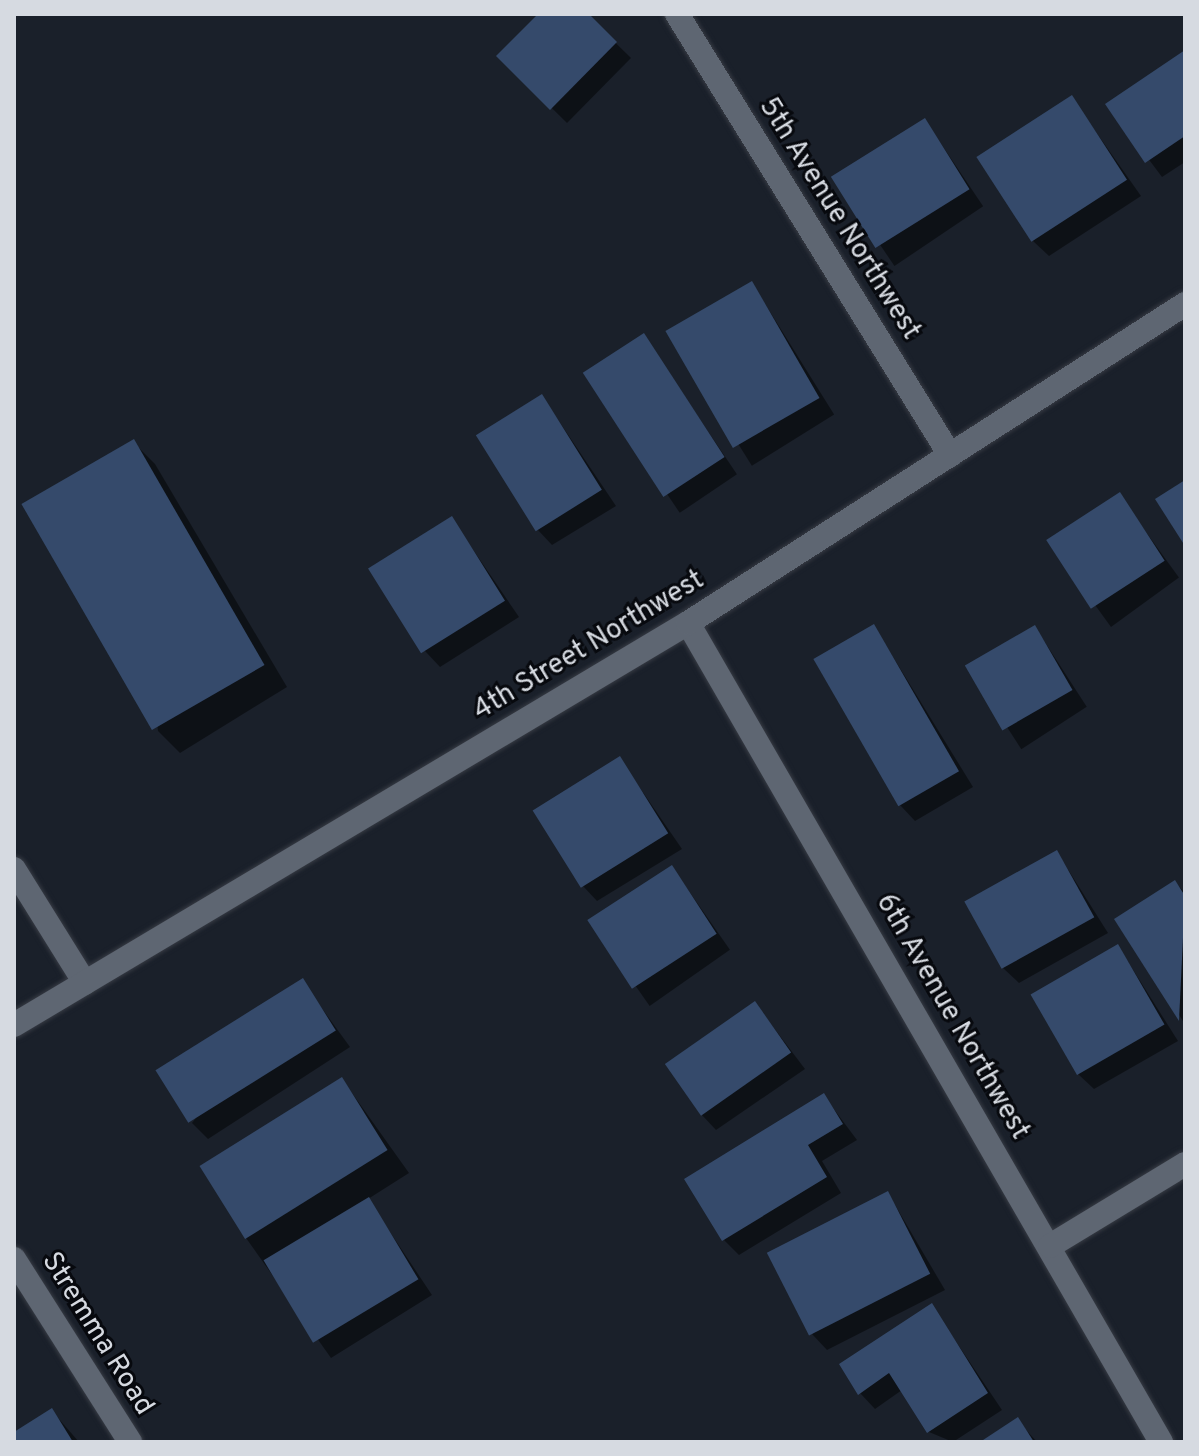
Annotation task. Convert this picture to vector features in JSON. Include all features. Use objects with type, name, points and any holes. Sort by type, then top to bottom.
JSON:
[{"type":"street","name":"5th Avenue Northwest","points":[[677,14],[950,455]]},
{"type":"street","name":"4th Street Northwest","points":[[14,1025],[688,623],[1185,304]]},
{"type":"street","name":"6th Avenue Northwest","points":[[688,623],[1161,1442]]},
{"type":"street","points":[[14,869],[85,983]]},
{"type":"street","points":[[1050,1246],[1185,1164]]},
{"type":"street","name":"Stremma Road","points":[[14,1259],[130,1442]]},
{"type":"building","points":[[538,14],[589,14],[617,42],[550,110],[496,56]]},
{"type":"building","points":[[1185,50],[1185,136],[1145,163],[1105,104]]},
{"type":"building","points":[[1072,95],[1127,180],[1031,242],[976,157]]},
{"type":"building","points":[[925,118],[970,189],[875,248],[831,177]]},
{"type":"building","points":[[752,281],[820,398],[733,448],[665,331]]},
{"type":"building","points":[[644,333],[725,457],[663,497],[583,373]]},
{"type":"building","points":[[542,394],[602,490],[536,531],[476,435]]},
{"type":"building","points":[[134,439],[265,665],[152,730],[21,504]]},
{"type":"building","points":[[1185,480],[1185,546],[1155,499]]},
{"type":"building","points":[[1120,492],[1165,561],[1091,609],[1046,540]]},
{"type":"building","points":[[452,516],[505,601],[421,653],[368,568]]},
{"type":"building","points":[[874,624],[959,771],[898,806],[813,659]]},
{"type":"building","points":[[1035,625],[1072,690],[1002,730],[965,666]]},
{"type":"building","points":[[620,756],[668,833],[581,888],[533,811]]},
{"type":"building","points":[[1057,850],[1094,917],[1002,969],[964,901]]},
{"type":"building","points":[[672,865],[717,934],[632,989],[587,920]]},
{"type":"building","points":[[1175,880],[1185,896],[1179,1021],[1114,919]]},
{"type":"building","points":[[1118,944],[1164,1025],[1077,1075],[1031,994]]},
{"type":"building","points":[[303,978],[336,1031],[188,1123],[155,1070]]},
{"type":"building","points":[[755,1001],[791,1053],[701,1116],[665,1064]]},
{"type":"building","points":[[342,1077],[388,1150],[245,1239],[200,1166]]},
{"type":"building","points":[[824,1093],[843,1124],[808,1145],[827,1177],[722,1241],[684,1179]]},
{"type":"building","points":[[888,1191],[930,1274],[809,1336],[767,1253]]},
{"type":"building","points":[[369,1197],[418,1279],[313,1343],[264,1260]]},
{"type":"building","points":[[932,1303],[988,1393],[927,1433],[889,1373],[858,1395],[839,1364]]},
{"type":"building","points":[[52,1408],[73,1442],[14,1442],[14,1432]]},
{"type":"building","points":[[1018,1417],[1034,1442],[980,1442]]}]
